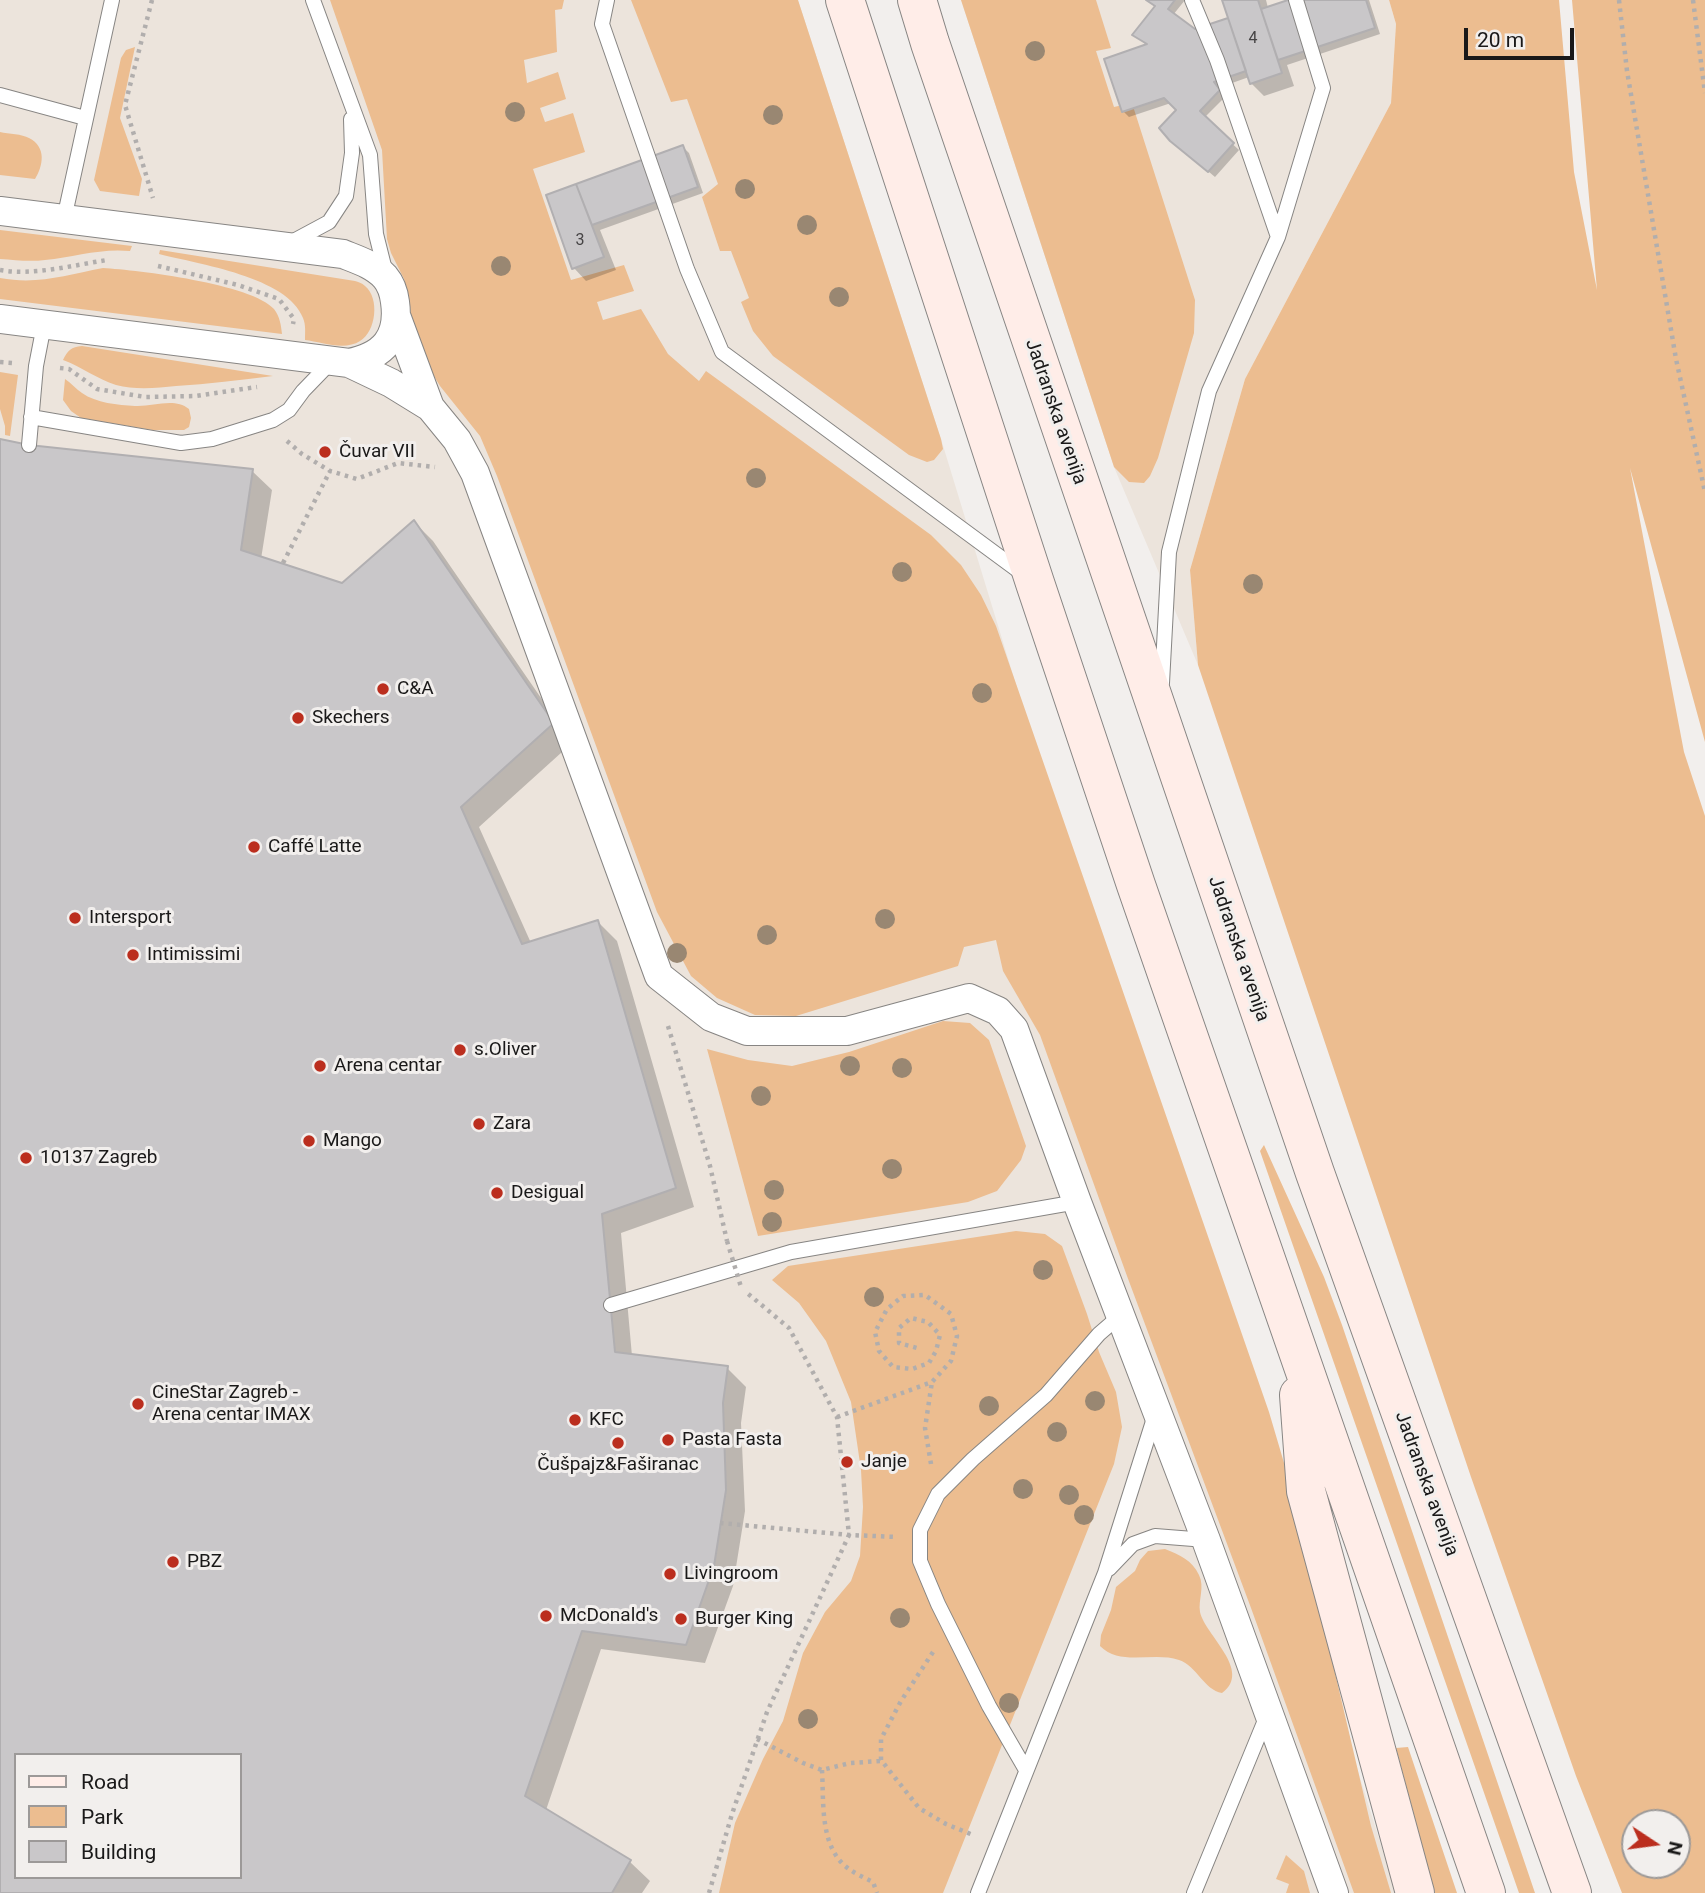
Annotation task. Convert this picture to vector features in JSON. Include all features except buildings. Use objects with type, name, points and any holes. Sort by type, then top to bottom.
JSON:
[{"type":"main road","points":[[845,0],[1136,885],[1486,1893]]},
{"type":"main road","name":"Jadranska avenija","points":[[917,0],[934,57],[1315,1173],[1572,1893]]},
{"type":"main road","points":[[1295,1344],[1306,1491],[1415,1893]]},
{"type":"main road","points":[[1543,1809],[1590,1893]]},
{"type":"street","points":[[0,211],[343,254],[370,265],[387,279],[394,296],[397,318],[430,407],[457,440],[475,474],[659,976],[711,1017],[747,1031],[847,1031],[969,998],[998,1011],[1014,1029],[1206,1540],[1334,1893]]},
{"type":"street","points":[[0,319],[341,362],[367,359],[382,350],[392,335],[397,318]]},
{"type":"street","points":[[341,362],[391,383],[430,407]]},
{"type":"lane","points":[[64,219],[112,0]]},
{"type":"lane","points":[[313,0],[370,155],[376,234],[387,279]]},
{"type":"lane","points":[[607,0],[602,23],[687,269],[722,352],[1035,583]]},
{"type":"lane","points":[[1192,0],[1217,60],[1278,237]]},
{"type":"lane","points":[[1160,720],[1169,552],[1209,391],[1278,237],[1323,88],[1296,0]]},
{"type":"lane","points":[[0,95],[85,118]]},
{"type":"lane","points":[[282,247],[329,222],[346,196],[352,153],[351,108]]},
{"type":"lane","points":[[29,445],[36,366],[44,325]]},
{"type":"lane","points":[[31,417],[181,443],[212,439],[273,419],[289,410],[303,391],[341,362]]},
{"type":"lane","points":[[611,1304],[791,1252],[1077,1202]]},
{"type":"lane","points":[[1026,1770],[989,1706],[937,1604],[920,1561],[920,1530],[938,1494],[973,1459],[1046,1395],[1089,1345],[1121,1315]]},
{"type":"lane","points":[[978,1893],[1105,1573],[1157,1409]]},
{"type":"lane","points":[[1105,1573],[1132,1544],[1155,1535],[1206,1540]]},
{"type":"lane","points":[[1194,1893],[1268,1713]]},
{"type":"path","points":[[152,0],[125,104],[154,202],[148,264],[238,285],[279,299],[294,319],[290,356]]},
{"type":"path","points":[[1619,0],[1627,71],[1674,345],[1705,492]]},
{"type":"path","points":[[1693,0],[1705,93]]},
{"type":"path","points":[[0,270],[54,268],[107,260]]},
{"type":"path","points":[[433,457],[440,467]]},
{"type":"path","points":[[284,563],[330,471]]},
{"type":"path","points":[[659,976],[668,1027],[710,1166],[727,1241],[741,1287],[789,1328],[837,1417],[849,1535],[767,1712],[709,1893]]},
{"type":"path","points":[[837,1417],[932,1382],[951,1361],[957,1336],[951,1314],[925,1296],[903,1296],[887,1309],[875,1332],[879,1351],[893,1367],[912,1369],[929,1363],[936,1351],[940,1335],[928,1322],[911,1318],[898,1328],[899,1343],[917,1348]]},
{"type":"path","points":[[931,1472],[925,1428],[932,1382]]},
{"type":"path","points":[[720,1523],[898,1538]]},
{"type":"path","points":[[935,1649],[901,1701],[881,1739],[881,1760],[919,1808],[946,1824],[974,1835]]},
{"type":"path","points":[[757,1739],[822,1770],[850,1763],[881,1760]]},
{"type":"path","points":[[822,1770],[824,1822],[831,1850],[847,1867],[873,1882],[877,1893]]},
{"type":"shaded area","points":[[0,0],[798,0],[941,439],[1032,737],[1396,1893],[0,1893]]},
{"type":"shaded area","points":[[961,0],[1389,0],[1396,24],[1391,103],[1245,379],[1190,570],[1198,665],[1114,467]]},
{"type":"green space","points":[[330,0],[564,0],[562,9],[555,10],[557,52],[524,60],[527,83],[558,72],[566,99],[540,108],[545,122],[573,113],[585,152],[533,169],[571,280],[624,265],[634,291],[597,302],[603,320],[641,309],[668,354],[699,381],[706,371],[931,535],[961,565],[981,595],[996,626],[1269,1412],[1292,1490],[1371,1826],[1391,1893],[1354,1893],[1040,1035],[1003,971],[996,940],[964,947],[958,966],[796,1016],[755,1015],[717,998],[691,976],[657,912],[480,436],[440,386],[424,360],[412,331],[404,279],[387,239],[382,150]]},
{"type":"green space","points":[[631,0],[798,0],[941,439],[943,449],[934,460],[927,462],[909,455],[773,356],[753,331],[741,302],[749,298],[731,251],[720,251],[702,197],[718,184],[687,99],[671,102]]},
{"type":"green space","points":[[961,0],[1096,0],[1111,48],[1096,51],[1114,107],[1132,103],[1195,300],[1194,333],[1158,458],[1144,483],[1129,482],[1114,467]]},
{"type":"green space","points":[[1389,0],[1559,0],[1574,172],[1597,290],[1572,0],[1705,0],[1705,742],[1630,468],[1684,752],[1705,816],[1705,1893],[1622,1893],[1576,1776],[1471,1477],[1198,665],[1190,570],[1245,379],[1391,103],[1396,24]]},
{"type":"green space","points":[[135,47],[120,118],[142,179],[139,196],[100,191],[94,180],[121,58],[126,50]]},
{"type":"green space","points":[[0,132],[26,137],[39,146],[42,157],[35,179],[0,175]]},
{"type":"green space","points":[[0,230],[132,246],[130,251],[98,252],[39,261],[0,259]]},
{"type":"green space","points":[[160,250],[357,282],[370,291],[373,298],[373,323],[365,337],[354,344],[340,346],[305,340],[303,318],[294,304],[280,292],[240,274],[159,254]]},
{"type":"green space","points":[[103,268],[193,280],[243,292],[262,300],[274,309],[282,334],[0,299],[0,278],[40,280]]},
{"type":"green space","points":[[82,346],[273,376],[161,387],[123,387],[63,360],[70,350]]},
{"type":"green space","points":[[0,372],[18,375],[10,436],[5,435],[0,409]]},
{"type":"green space","points":[[65,379],[88,396],[107,403],[135,406],[170,403],[183,405],[189,409],[189,427],[184,430],[152,430],[81,418],[71,411],[63,400]]},
{"type":"green space","points":[[943,1021],[970,1023],[989,1040],[1026,1146],[1021,1160],[997,1191],[968,1202],[758,1236],[707,1049],[748,1060],[792,1066],[849,1052]]},
{"type":"green space","points":[[1264,1145],[1324,1277],[1342,1325],[1535,1893],[1519,1893],[1260,1151]]},
{"type":"green space","points":[[1016,1231],[1045,1234],[1062,1246],[1116,1392],[1122,1427],[1114,1464],[943,1893],[719,1893],[735,1823],[783,1721],[803,1653],[825,1612],[851,1581],[860,1556],[863,1507],[861,1470],[851,1402],[826,1341],[799,1303],[772,1280],[788,1266]]},
{"type":"green space","points":[[1165,1549],[1189,1562],[1199,1575],[1200,1612],[1230,1664],[1232,1674],[1230,1684],[1222,1693],[1210,1687],[1191,1667],[1179,1660],[1118,1656],[1100,1646],[1116,1587],[1135,1571],[1148,1551]]},
{"type":"green space","points":[[1408,1747],[1457,1893],[1435,1893],[1396,1748]]},
{"type":"green space","points":[[1286,1855],[1304,1871],[1310,1893],[1286,1893],[1289,1884],[1276,1879]]},
{"type":"place","name":"Čuvar VII","points":[[325,452]]},
{"type":"place","name":"C&A","points":[[383,689]]},
{"type":"place","name":"Skechers","points":[[298,718]]},
{"type":"place","name":"Caffé Latte","points":[[254,847]]},
{"type":"place","name":"Intersport","points":[[75,918]]},
{"type":"place","name":"Intimissimi","points":[[133,955]]},
{"type":"place","name":"s.Oliver","points":[[460,1050]]},
{"type":"place","name":"Arena centar","points":[[320,1066]]},
{"type":"place","name":"Zara","points":[[479,1124]]},
{"type":"place","name":"Mango","points":[[309,1141]]},
{"type":"place","name":"10137 Zagreb","points":[[26,1158]]},
{"type":"place","name":"Desigual","points":[[497,1193]]},
{"type":"place","name":"CineStar Zagreb - Arena centar IMAX","points":[[138,1404]]},
{"type":"place","name":"KFC","points":[[575,1420]]},
{"type":"place","name":"Pasta Fasta","points":[[668,1440]]},
{"type":"place","name":"Čušpajz&Faširanac","points":[[618,1443]]},
{"type":"place","name":"Janje","points":[[847,1462]]},
{"type":"place","name":"PBZ","points":[[173,1562]]},
{"type":"place","name":"Livingroom","points":[[670,1574]]},
{"type":"place","name":"McDonald's","points":[[546,1616]]},
{"type":"place","name":"Burger King","points":[[681,1619]]}]
